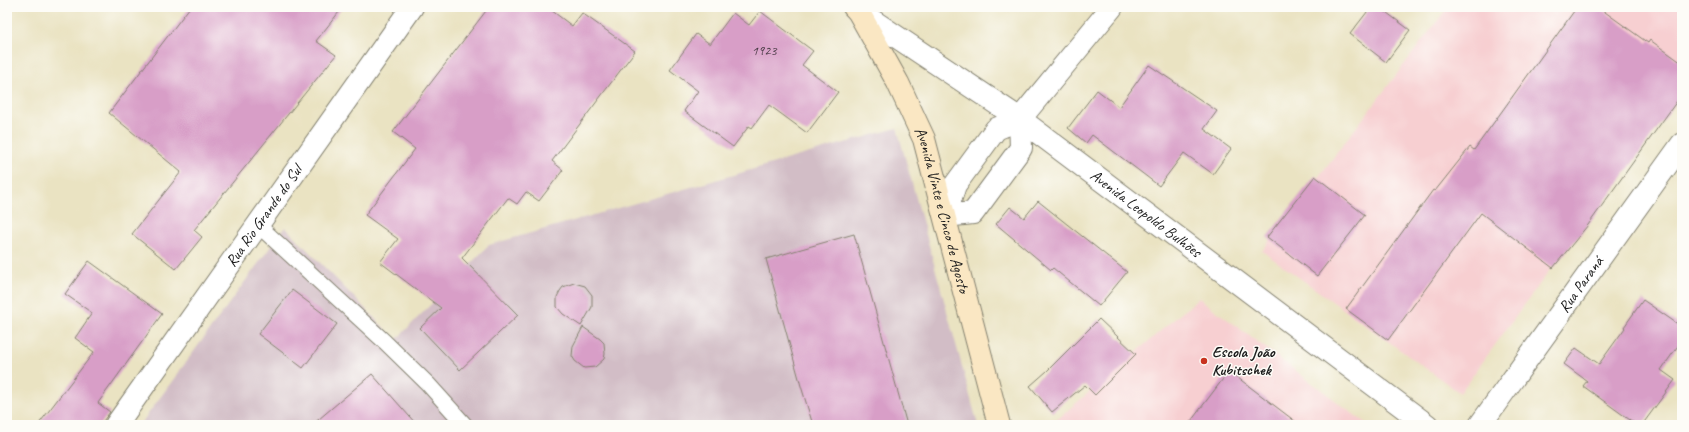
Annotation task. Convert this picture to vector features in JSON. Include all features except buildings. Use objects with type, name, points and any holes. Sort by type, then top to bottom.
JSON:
[{"type":"main road","name":"Avenida Vinte e Cinco de Agosto","points":[[856,9],[898,83],[924,139],[999,425]]},
{"type":"street","name":"Rua Rio Grande do Sul","points":[[116,425],[412,7]]},
{"type":"street","points":[[1020,119],[1021,148],[973,213],[945,216],[956,185],[996,129],[1020,119],[1112,7]]},
{"type":"street","name":"Avenida Leopoldo Bulhões","points":[[856,9],[1020,119],[1427,425]]},
{"type":"street","name":"Rua Paraná","points":[[1480,425],[1682,144]]},
{"type":"lane","points":[[258,225],[385,342],[428,384],[465,425]]},
{"type":"shaded area","points":[[1448,7],[1682,7],[1682,89],[1460,393],[1262,251]]},
{"type":"shaded area","points":[[897,128],[978,425],[140,425],[285,227],[396,340],[489,245]]},
{"type":"shaded area","name":"Escola João Kubitschek","points":[[1199,298],[1368,425],[1054,425],[1053,423]]},
{"type":"place","name":"Escola João Kubitschek","points":[[1204,361]]}]
